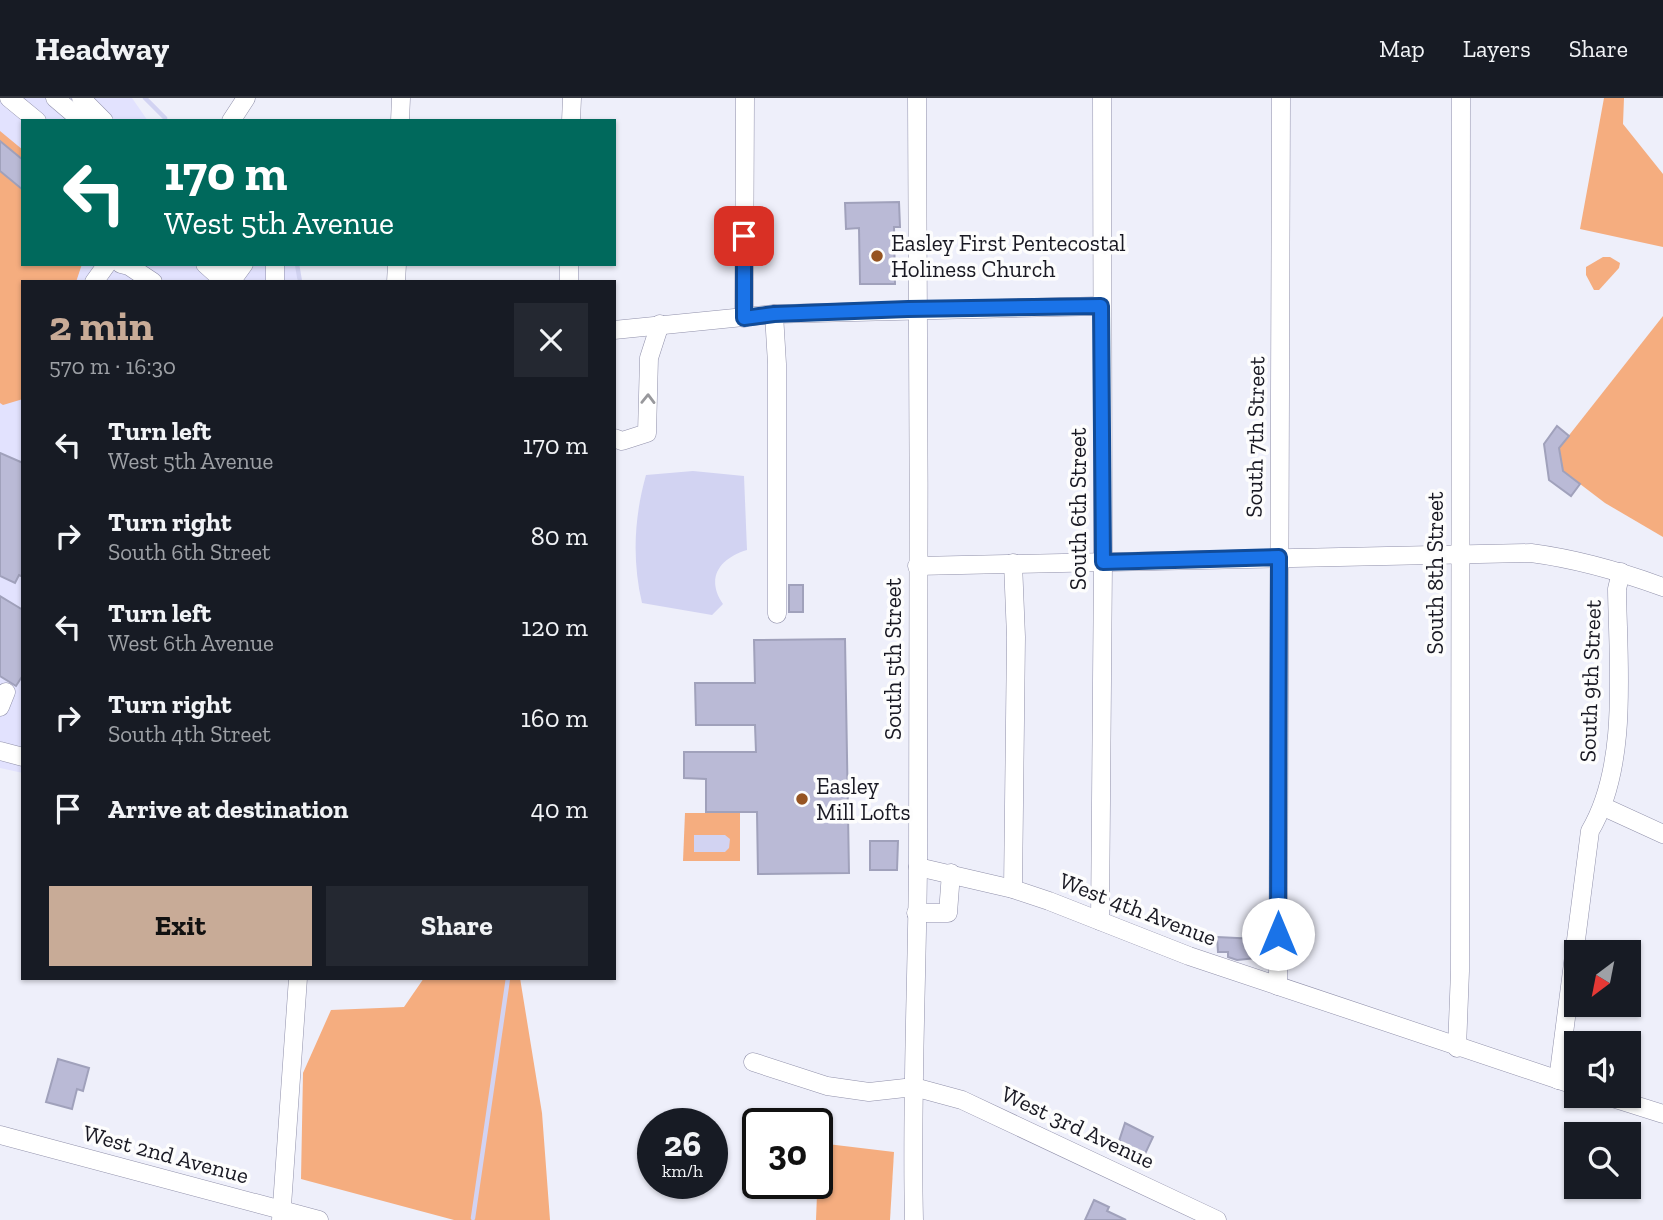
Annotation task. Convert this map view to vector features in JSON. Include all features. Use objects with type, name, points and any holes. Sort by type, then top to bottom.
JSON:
[{"type":"street","points":[[9,98],[35,119]]},
{"type":"street","points":[[55,98],[80,119]]},
{"type":"street","points":[[81,98],[102,119]]},
{"type":"street","points":[[232,119],[246,98]]},
{"type":"street","points":[[400,119],[401,98]]},
{"type":"street","points":[[571,119],[572,98]]},
{"type":"street","points":[[744,318],[745,98]]},
{"type":"street","name":"South 5th Street","points":[[915,1220],[919,308],[917,98]]},
{"type":"street","name":"South 6th Street","points":[[1100,920],[1103,562],[1102,98]]},
{"type":"street","name":"South 7th Street","points":[[1278,986],[1281,98]]},
{"type":"street","name":"South 8th Street","points":[[1457,1048],[1460,971],[1461,98]]},
{"type":"street","points":[[125,266],[149,280]]},
{"type":"street","points":[[207,266],[215,273],[236,275],[243,266]]},
{"type":"street","points":[[616,330],[774,314],[919,308],[1101,306]]},
{"type":"street","points":[[774,314],[777,364],[776,614]]},
{"type":"street","points":[[616,440],[622,441],[647,433],[649,358],[660,324]]},
{"type":"street","points":[[917,566],[1531,553],[1571,558],[1663,587]]},
{"type":"street","points":[[1013,563],[1016,637],[1013,889]]},
{"type":"street","name":"South 9th Street","points":[[1558,1080],[1590,831],[1604,807],[1614,764],[1617,589],[1622,572]]},
{"type":"street","points":[[0,751],[21,757]]},
{"type":"street","points":[[1604,807],[1663,834]]},
{"type":"street","name":"West 4th Avenue","points":[[918,867],[1013,889],[1189,956],[1564,1082]]},
{"type":"street","points":[[916,913],[948,913],[950,873]]},
{"type":"street","points":[[281,1215],[298,980]]},
{"type":"street","points":[[753,1062],[827,1086],[869,1092],[914,1087]]},
{"type":"street","name":"West 3rd Avenue","points":[[914,1087],[962,1100],[1217,1220]]},
{"type":"street","points":[[1641,1107],[1663,1114]]},
{"type":"street","name":"West 2nd Avenue","points":[[0,1135],[281,1215],[319,1220]]},
{"type":"shaded area","points":[[0,98],[132,98],[147,119],[21,119],[21,266],[297,266],[297,280],[21,280],[21,773],[0,768]]},
{"type":"shaded area","points":[[1604,98],[1624,98],[1623,124],[1663,174],[1663,247],[1580,229]]},
{"type":"shaded area","points":[[0,131],[21,148],[21,266],[81,266],[77,280],[21,280],[21,400],[3,405],[0,403]]},
{"type":"shaded area","points":[[1603,257],[1610,257],[1620,263],[1619,268],[1599,290],[1594,290],[1586,275],[1586,267]]},
{"type":"shaded area","points":[[1663,316],[1663,537],[1605,503],[1563,471],[1559,448]]},
{"type":"shaded area","points":[[693,471],[744,476],[747,550],[729,558],[718,570],[715,586],[723,604],[712,615],[642,603],[639,587],[636,539],[646,475]]},
{"type":"shaded area","points":[[685,813],[740,813],[740,861],[683,861]]},
{"type":"shaded area","points":[[694,835],[725,835],[730,839],[729,848],[725,852],[694,852]]},
{"type":"shaded area","points":[[423,980],[520,980],[542,1113],[550,1220],[454,1220],[301,1179],[303,1073],[331,1010],[404,1007]]},
{"type":"shaded area","points":[[833,1145],[894,1152],[890,1220],[816,1220],[817,1199],[833,1199]]},
{"type":"building","points":[[0,141],[21,158],[21,188],[0,171]]},
{"type":"building","name":"Easley First Pentecostal Holiness Church","points":[[899,202],[900,227],[894,227],[895,284],[860,284],[859,228],[846,229],[845,203]]},
{"type":"building","points":[[1557,426],[1569,436],[1559,448],[1563,471],[1580,484],[1571,496],[1549,480],[1544,444]]},
{"type":"building","points":[[0,453],[21,462],[21,576],[19,575],[15,583],[0,576]]},
{"type":"building","points":[[789,585],[803,585],[803,612],[789,612]]},
{"type":"building","points":[[0,596],[21,609],[21,678],[16,686],[0,676]]},
{"type":"building","name":"Easley Mill Lofts","points":[[845,639],[849,873],[758,874],[757,812],[706,812],[706,779],[684,778],[684,752],[756,752],[755,725],[696,725],[695,683],[755,683],[754,640]]},
{"type":"building","points":[[870,841],[898,841],[897,870],[870,870]]},
{"type":"building","points":[[1217,937],[1256,939],[1256,958],[1237,960],[1228,957],[1228,952],[1218,952]]},
{"type":"building","points":[[58,1059],[89,1068],[83,1091],[77,1089],[72,1109],[46,1102]]},
{"type":"building","points":[[1125,1123],[1153,1137],[1145,1154],[1119,1141]]},
{"type":"building","points":[[1094,1200],[1109,1207],[1107,1211],[1126,1220],[1085,1220]]},
{"type":"waterway","points":[[145,98],[165,118]]},
{"type":"waterway","points":[[297,266],[300,280]]},
{"type":"waterway","points":[[473,1218],[508,980]]},
{"type":"place","name":"Easley First Pentecostal Holiness Church","points":[[877,256]]},
{"type":"place","name":"Easley Mill Lofts","points":[[802,799]]},
{"type":"route","points":[[744,236],[744,318],[774,314],[908,309],[1101,306],[1103,562],[1279,557],[1278,934]]}]
